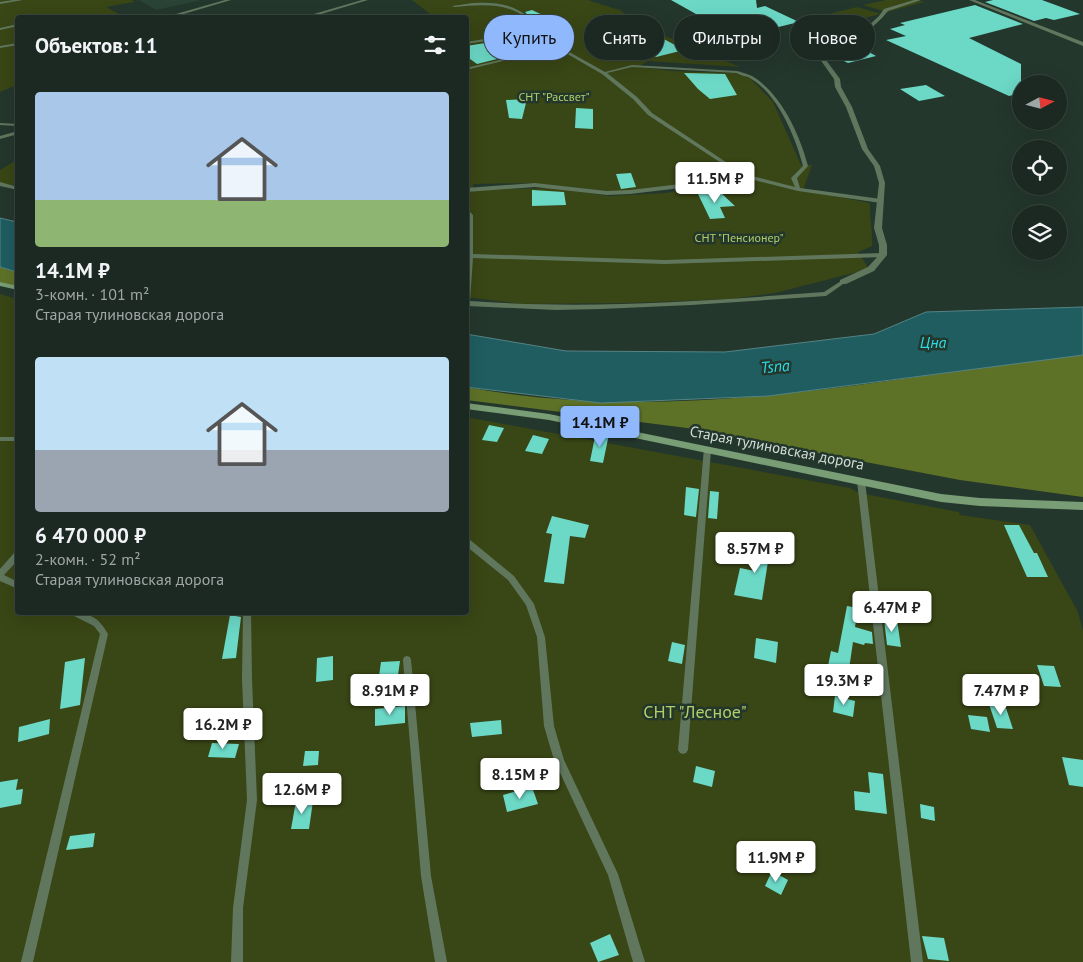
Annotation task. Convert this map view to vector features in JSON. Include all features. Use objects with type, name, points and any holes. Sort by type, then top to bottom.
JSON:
[{"type":"street","points":[[843,282],[871,269],[883,255],[883,245],[878,228],[881,174],[865,149],[849,107],[838,87],[837,79],[820,55],[857,36],[883,16],[886,10],[919,0]]},
{"type":"street","points":[[971,0],[1083,44]]},
{"type":"street","points":[[0,284],[15,287]]},
{"type":"street","name":"Старая тулиновская дорога","points":[[469,406],[549,417],[951,499],[1083,506]]},
{"type":"lane","points":[[0,3],[21,0]]},
{"type":"lane","points":[[175,15],[229,0]]},
{"type":"lane","points":[[313,15],[366,0]]},
{"type":"lane","points":[[454,6],[499,0],[514,5],[524,15]]},
{"type":"lane","points":[[0,29],[15,26]]},
{"type":"lane","points":[[469,43],[484,40]]},
{"type":"lane","points":[[0,46],[15,44]]},
{"type":"lane","points":[[574,56],[604,73],[635,98],[650,114],[742,175],[798,189],[881,200]]},
{"type":"lane","points":[[469,68],[504,60]]},
{"type":"lane","points":[[604,73],[632,66],[737,72],[752,78],[763,85],[772,97],[802,151],[806,166],[794,178],[798,189]]},
{"type":"lane","points":[[0,124],[15,124]]},
{"type":"lane","points":[[0,138],[15,133]]},
{"type":"lane","points":[[469,190],[535,186],[607,193],[630,192],[706,183],[742,175]]},
{"type":"lane","points":[[0,184],[15,188]]},
{"type":"lane","points":[[469,214],[469,272]]},
{"type":"lane","points":[[470,256],[665,262],[883,255]]},
{"type":"lane","points":[[469,304],[537,309],[681,304],[826,294],[843,282]]},
{"type":"lane","points":[[0,439],[15,439]]},
{"type":"lane","points":[[683,750],[707,450]]},
{"type":"lane","points":[[861,480],[917,962]]},
{"type":"lane","points":[[469,543],[511,578],[530,604],[541,637],[549,726],[559,760],[612,874],[639,962]]},
{"type":"lane","points":[[15,558],[0,575],[15,584]]},
{"type":"lane","points":[[28,962],[104,634],[97,624],[79,615]]},
{"type":"lane","points":[[237,962],[238,908],[252,800],[247,679],[247,615]]},
{"type":"lane","points":[[407,660],[426,876],[440,962]]},
{"type":"shaded area","points":[[139,0],[201,0],[156,10]]},
{"type":"green space","points":[[0,0],[132,0],[134,2],[106,7],[120,15],[15,15],[15,86],[0,92]]},
{"type":"green space","points":[[412,0],[588,0],[619,10],[627,15],[584,15],[584,60],[664,60],[664,35],[674,40],[674,60],[723,60],[740,67],[648,61],[638,67],[672,71],[735,73],[750,78],[773,102],[801,165],[812,165],[803,190],[870,203],[872,246],[858,252],[869,269],[775,293],[730,299],[628,303],[521,304],[469,297],[469,15],[431,15]],"holes":[[[732,175],[739,178],[666,193],[609,196],[552,188],[473,190],[473,184],[532,183],[616,192],[679,185]]]},
{"type":"green space","points":[[886,0],[918,0],[924,2],[887,12],[863,5]]},
{"type":"green space","points":[[857,7],[881,14],[875,15],[825,15]]},
{"type":"green space","points":[[15,161],[15,186],[0,183],[0,170]]},
{"type":"green space","points":[[0,267],[15,271],[15,288],[0,284]]},
{"type":"green space","name":"СНТ \"Лесное\"","points":[[0,294],[15,298],[15,615],[469,615],[469,418],[850,488],[859,493],[959,512],[960,515],[1030,525],[1078,612],[1083,631],[1083,962],[0,962]]},
{"type":"green space","points":[[1070,355],[1083,355],[1083,497],[960,480],[687,428],[469,400],[469,387],[541,398],[617,402],[769,395],[845,387]]},
{"type":"water","points":[[0,218],[15,222],[15,271],[0,267]]},
{"type":"water","name":"Цна","points":[[1083,307],[1083,355],[768,396],[601,403],[469,387],[469,335],[566,351],[725,352],[874,334],[926,312]]},
{"type":"building","points":[[671,0],[756,0],[757,8],[765,6],[790,18],[790,24],[780,27],[780,15],[698,15]]},
{"type":"building","points":[[993,0],[1042,0],[1080,14],[1054,20],[1046,18],[1034,21],[985,2]]},
{"type":"building","points":[[975,5],[1023,24],[969,38],[1021,64],[1021,75],[1012,75],[1012,95],[1009,96],[886,40],[906,36],[890,29],[905,25],[900,23]]},
{"type":"building","points":[[532,10],[542,15],[528,15],[525,12]]},
{"type":"building","points":[[664,39],[674,45],[674,52],[664,55]]},
{"type":"building","points":[[484,43],[484,60],[493,60],[477,64],[469,58],[469,46]]},
{"type":"building","points":[[842,60],[860,60],[848,63]]},
{"type":"building","points":[[684,73],[725,74],[737,95],[710,99]]},
{"type":"building","points":[[926,85],[945,96],[919,101],[900,89]]},
{"type":"building","points":[[527,99],[522,119],[509,118],[506,100]]},
{"type":"building","points":[[576,108],[593,109],[593,129],[575,128]]},
{"type":"building","points":[[631,173],[636,187],[621,189],[616,174]]},
{"type":"building","points":[[532,190],[564,192],[566,205],[532,206]]},
{"type":"building","points":[[720,192],[735,206],[720,207],[725,218],[710,219],[698,194]]},
{"type":"building","points":[[489,425],[504,428],[497,442],[482,440]]},
{"type":"building","points":[[596,432],[609,434],[603,463],[590,461]]},
{"type":"building","points":[[533,435],[549,439],[542,454],[525,451]]},
{"type":"building","points":[[686,487],[699,489],[696,517],[684,515]]},
{"type":"building","points":[[710,491],[719,492],[717,519],[708,518]]},
{"type":"building","points":[[552,516],[589,525],[585,538],[570,536],[564,584],[544,582],[552,534],[546,533]]},
{"type":"building","points":[[1004,525],[1019,525],[1034,553],[1037,553],[1048,577],[1027,577]]},
{"type":"building","points":[[757,540],[771,542],[762,600],[734,595],[740,568],[755,571]]},
{"type":"building","points":[[847,606],[858,608],[855,627],[872,632],[873,644],[865,643],[864,645],[853,642],[848,676],[827,671],[831,651],[838,653]]},
{"type":"building","points":[[230,615],[241,617],[236,658],[222,659]]},
{"type":"building","points":[[884,619],[897,620],[901,647],[887,645]]},
{"type":"building","points":[[756,638],[778,642],[776,663],[754,658]]},
{"type":"building","points":[[672,642],[685,645],[682,664],[668,661]]},
{"type":"building","points":[[333,656],[333,680],[316,682],[317,658]]},
{"type":"building","points":[[85,658],[80,705],[60,709],[65,662]]},
{"type":"building","points":[[400,661],[398,675],[379,676],[381,662]]},
{"type":"building","points":[[1037,665],[1054,666],[1061,687],[1044,686]]},
{"type":"building","points":[[835,696],[855,701],[853,717],[833,712]]},
{"type":"building","points":[[989,704],[1005,705],[1013,729],[997,728]]},
{"type":"building","points":[[405,706],[405,723],[375,726],[375,709]]},
{"type":"building","points":[[968,715],[987,717],[990,732],[971,729]]},
{"type":"building","points":[[50,719],[49,734],[18,742],[19,727]]},
{"type":"building","points":[[501,720],[502,734],[472,737],[470,723]]},
{"type":"building","points":[[212,743],[239,744],[235,758],[208,757]]},
{"type":"building","points":[[305,751],[319,751],[318,765],[303,766]]},
{"type":"building","points":[[1062,757],[1083,760],[1083,787],[1069,785]]},
{"type":"building","points":[[696,766],[715,771],[712,787],[693,782]]},
{"type":"building","points":[[868,772],[883,774],[887,814],[855,810],[854,791],[870,793]]},
{"type":"building","points":[[18,779],[16,790],[23,789],[21,804],[0,808],[0,782]]},
{"type":"building","points":[[532,787],[538,804],[507,812],[503,795]]},
{"type":"building","points":[[296,801],[313,801],[309,829],[291,829]]},
{"type":"building","points":[[920,804],[934,807],[935,821],[921,818]]},
{"type":"building","points":[[95,833],[93,847],[66,850],[70,836]]},
{"type":"building","points":[[772,871],[788,880],[781,895],[765,886]]},
{"type":"building","points":[[610,934],[619,955],[598,962],[590,943]]},
{"type":"building","points":[[922,936],[944,938],[949,961],[928,959]]},
{"type":"park label","name":"СНТ \"Рассвет\"","points":[[554,97]]},
{"type":"park label","name":"СНТ \"Пенсионер\"","points":[[739,238]]},
{"type":"water label","name":"Tsna","points":[[775,366]]}]
